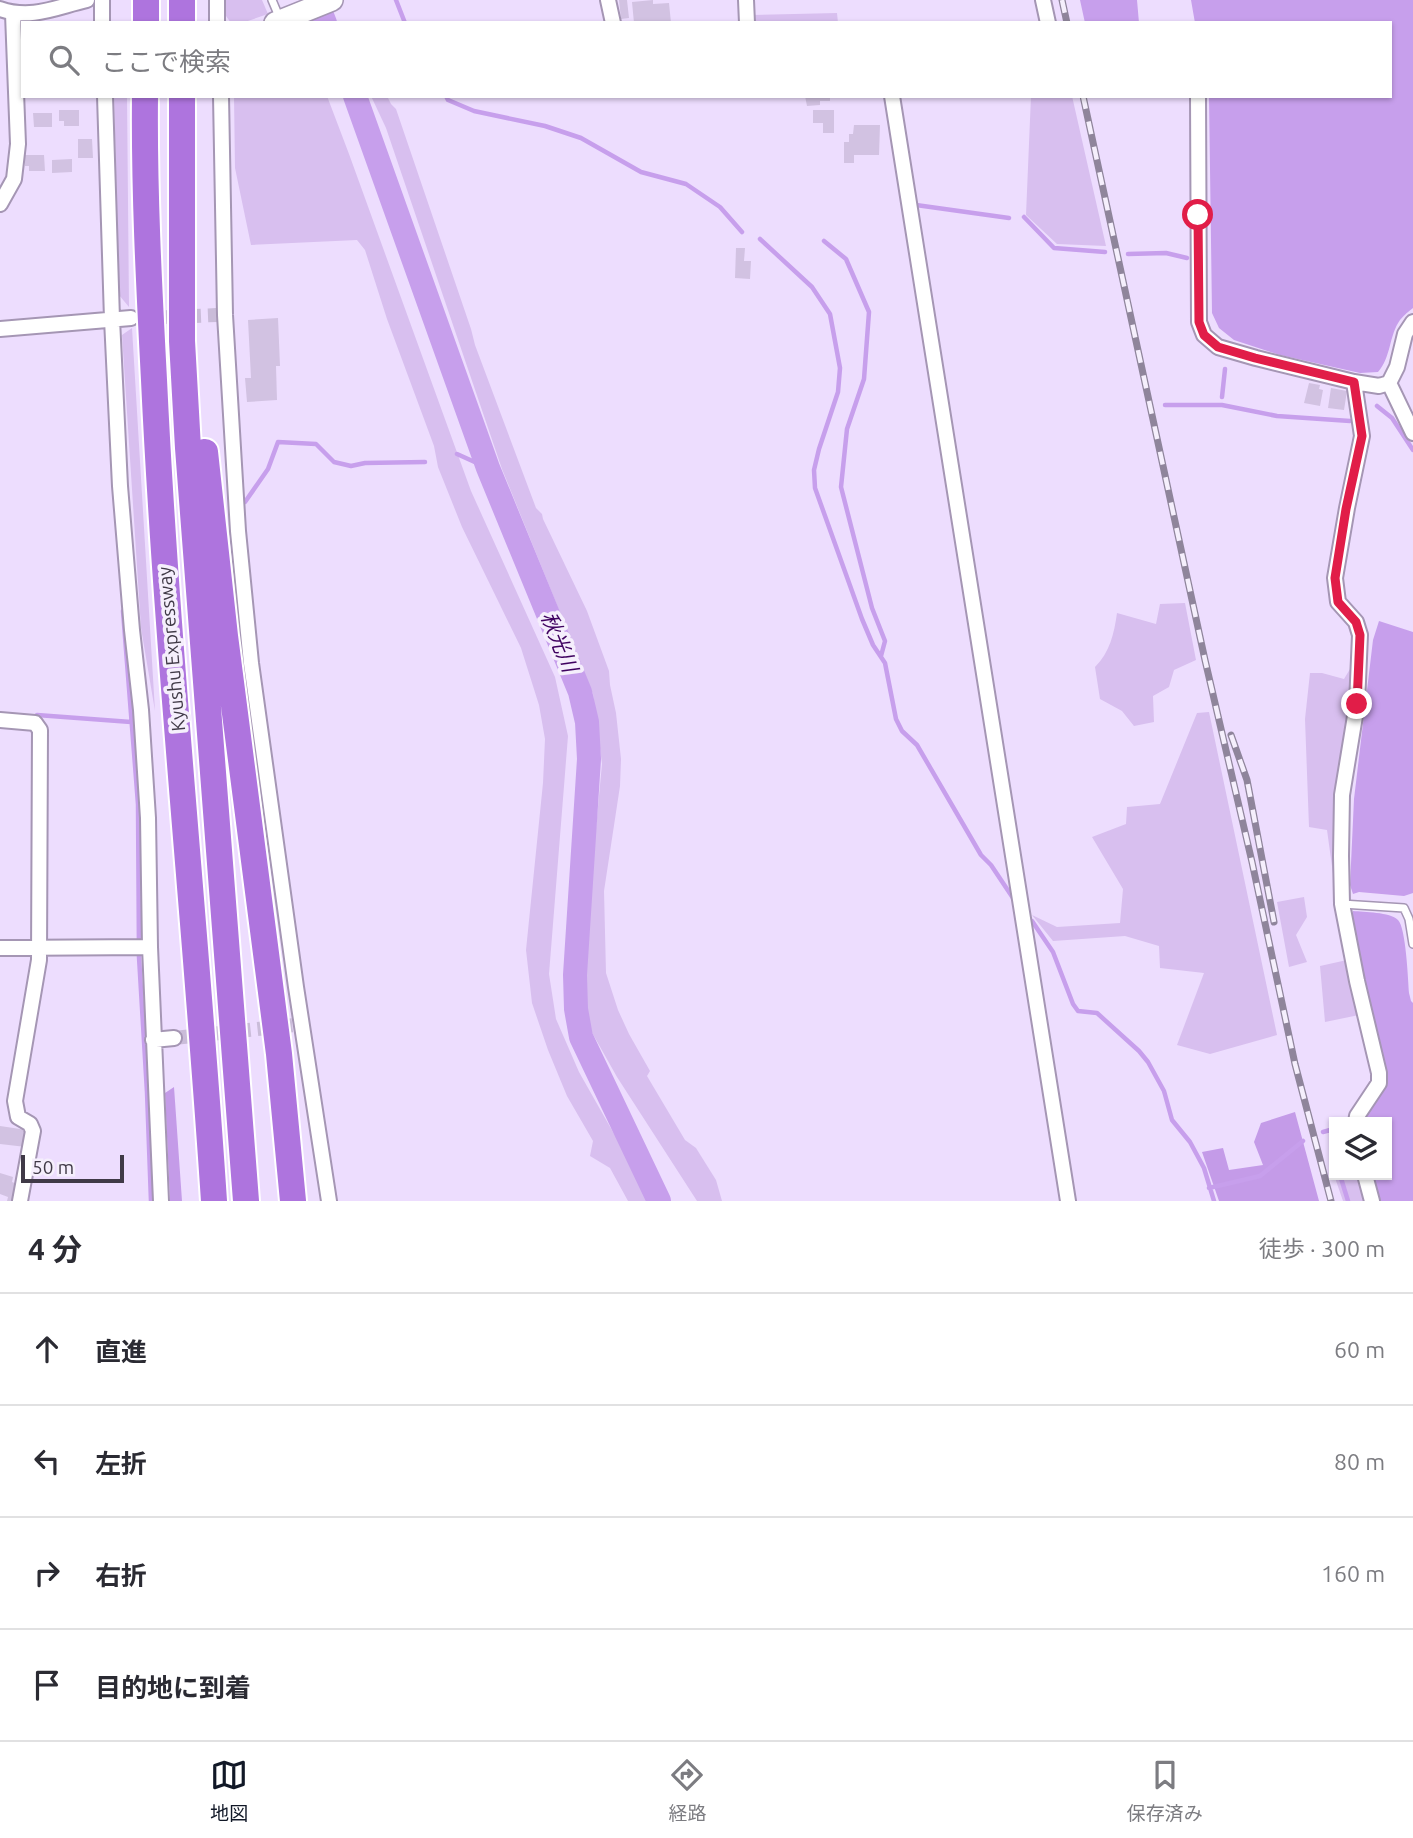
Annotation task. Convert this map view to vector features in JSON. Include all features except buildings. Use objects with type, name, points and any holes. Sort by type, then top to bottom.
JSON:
[{"type":"highway","points":[[146,0],[146,21]]},
{"type":"highway","points":[[181,0],[182,21]]},
{"type":"highway","name":"Kyushu Expressway","points":[[145,98],[148,241],[163,545],[214,1201]]},
{"type":"highway","name":"Kyushu Expressway","points":[[183,98],[182,341],[188,448],[249,1201]]},
{"type":"highway","points":[[182,195],[224,623],[261,903],[293,1201]]},
{"type":"highway","points":[[261,903],[312,1201]]},
{"type":"highway","points":[[193,909],[193,1015],[204,1201]]},
{"type":"street","points":[[0,204],[14,179],[18,144],[7,11],[28,14],[43,12],[88,0]]},
{"type":"street","points":[[102,0],[102,21]]},
{"type":"street","points":[[217,0],[217,21]]},
{"type":"street","points":[[281,20],[332,0]]},
{"type":"street","points":[[608,0],[613,21]]},
{"type":"street","points":[[746,0],[747,21]]},
{"type":"street","points":[[1044,0],[1048,21]]},
{"type":"street","points":[[105,98],[120,486],[141,710],[148,818],[153,1040],[161,1201]]},
{"type":"street","points":[[221,98],[221,315],[251,663],[299,1024],[330,1201]]},
{"type":"street","points":[[892,98],[1068,1201]]},
{"type":"street","points":[[1198,98],[1199,322],[1204,335],[1218,347],[1255,358],[1379,386],[1389,383],[1397,368],[1405,334],[1413,322]]},
{"type":"street","points":[[0,329],[131,318]]},
{"type":"street","points":[[1354,382],[1362,436],[1335,578],[1338,602],[1356,622],[1360,635],[1357,704],[1342,795],[1340,856],[1342,904],[1379,1073],[1379,1083],[1357,1117]]},
{"type":"street","points":[[1389,383],[1413,433]]},
{"type":"street","points":[[0,720],[35,723],[40,730],[39,960],[15,1101],[18,1117],[30,1124],[33,1131],[20,1201]]},
{"type":"street","points":[[0,948],[150,947]]},
{"type":"street","points":[[153,1040],[174,1038]]},
{"type":"street","points":[[1366,1180],[1372,1201]]},
{"type":"lane","points":[[272,0],[281,20]]},
{"type":"lane","points":[[1342,904],[1404,908],[1409,919],[1413,944]]},
{"type":"shaded area","points":[[226,0],[262,0],[268,14],[248,21],[230,21],[226,16]]},
{"type":"shaded area","points":[[1080,0],[1137,0],[1139,21],[1085,21]]},
{"type":"shaded area","points":[[1191,0],[1413,0],[1413,308],[1396,326],[1385,360],[1378,372],[1360,373],[1280,355],[1234,340],[1219,328],[1212,313],[1209,98],[1392,98],[1392,21],[1195,21]]},
{"type":"shaded area","points":[[837,13],[838,21],[752,21],[751,15]]},
{"type":"shaded area","points":[[114,98],[127,98],[129,307],[119,295]]},
{"type":"shaded area","points":[[234,98],[328,98],[471,491],[555,677],[568,736],[549,974],[556,1019],[579,1072],[652,1201],[628,1201],[610,1168],[590,1156],[593,1141],[567,1096],[532,1003],[526,950],[543,783],[545,739],[539,705],[521,648],[462,527],[438,467],[434,446],[387,319],[365,250],[357,240],[251,245],[235,168]]},
{"type":"shaded area","points":[[372,98],[388,98],[396,109],[475,345],[536,508],[542,514],[587,611],[609,671],[621,759],[620,786],[604,891],[606,973],[618,1010],[650,1071],[647,1076],[685,1140],[696,1148],[716,1180],[722,1201],[697,1201],[617,1077],[590,1029],[582,977],[602,764],[593,694],[502,469],[386,128]]},
{"type":"shaded area","points":[[1031,98],[1072,98],[1106,246],[1057,244],[1026,215]]},
{"type":"shaded area","points":[[132,328],[155,711],[141,628],[122,335]]},
{"type":"shaded area","points":[[1185,603],[1196,660],[1174,670],[1169,687],[1153,696],[1154,722],[1134,726],[1122,711],[1100,699],[1095,667],[1111,642],[1117,613],[1156,624],[1160,604]]},
{"type":"shaded area","points":[[1379,621],[1413,632],[1413,893],[1404,896],[1359,892],[1353,894],[1350,885],[1354,799],[1373,640]]},
{"type":"shaded area","points":[[1353,664],[1353,705],[1336,794],[1335,888],[1327,830],[1309,827],[1305,719],[1310,673],[1344,679]]},
{"type":"shaded area","points":[[1209,712],[1277,1035],[1210,1054],[1177,1045],[1204,973],[1160,968],[1159,946],[1125,936],[1053,941],[1032,915],[1057,927],[1120,923],[1123,889],[1092,837],[1126,824],[1127,807],[1160,804],[1197,713]]},
{"type":"shaded area","points":[[1304,897],[1307,917],[1296,935],[1307,962],[1289,967],[1277,902]]},
{"type":"shaded area","points":[[1353,911],[1389,915],[1398,920],[1403,933],[1409,993],[1413,1003],[1413,1201],[1377,1201],[1371,1180],[1392,1180],[1392,1117],[1363,1117],[1384,1069],[1351,916]]},
{"type":"shaded area","points":[[1347,960],[1359,1015],[1325,1022],[1320,966]]},
{"type":"shaded area","points":[[174,1087],[182,1201],[170,1201],[165,1093]]},
{"type":"shaded area","points":[[1295,1112],[1319,1201],[1219,1201],[1202,1152],[1223,1148],[1229,1170],[1263,1165],[1254,1142],[1261,1123]]},
{"type":"shaded area","points":[[1336,1180],[1361,1180],[1367,1201],[1343,1201]]},
{"type":"waterway","name":"秋光川","points":[[316,0],[324,21]]},
{"type":"waterway","points":[[396,0],[404,21]]},
{"type":"waterway","name":"秋光川","points":[[356,98],[488,468],[580,692],[587,722],[589,759],[575,975],[576,1009],[581,1037],[659,1201]]},
{"type":"waterway","points":[[447,98],[474,111],[545,126],[581,138],[641,172],[686,184],[720,207],[742,232]]},
{"type":"waterway","points":[[916,205],[1009,218]]},
{"type":"waterway","points":[[1024,217],[1054,248],[1105,252]]},
{"type":"waterway","points":[[760,239],[812,287],[830,314],[840,368],[838,392],[819,449],[814,470],[815,488],[862,619],[873,645],[885,663],[896,719],[902,731],[917,745],[981,855],[1013,898]]},
{"type":"waterway","points":[[824,241],[846,259],[869,312],[864,379],[847,429],[841,487],[872,608],[885,641],[881,656]]},
{"type":"waterway","points":[[1128,254],[1166,253],[1187,258]]},
{"type":"waterway","points":[[1222,397],[1225,369]]},
{"type":"waterway","points":[[1165,405],[1222,405],[1277,416],[1350,421]]},
{"type":"waterway","points":[[1377,406],[1392,418],[1413,450]]},
{"type":"waterway","points":[[245,502],[268,469],[278,442],[316,444],[334,462],[351,466],[365,463],[425,462]]},
{"type":"waterway","points":[[457,454],[488,468]]},
{"type":"waterway","points":[[123,611],[138,804],[139,957],[151,1201]]},
{"type":"waterway","points":[[37,715],[131,722]]},
{"type":"waterway","points":[[1032,921],[1053,952],[1078,1011],[1097,1013],[1148,1062],[1164,1091],[1172,1120],[1190,1142],[1204,1168],[1214,1201]]},
{"type":"waterway","points":[[1323,1132],[1329,1130]]},
{"type":"waterway","points":[[1209,1188],[1260,1176],[1303,1141]]},
{"type":"waterway","points":[[1342,1180],[1348,1201]]},
{"type":"tunnel","points":[[145,318],[217,315]]},
{"type":"tunnel","points":[[174,1038],[295,1025]]},
{"type":"railway","points":[[1062,0],[1067,21]]},
{"type":"railway","points":[[1083,98],[1295,1064],[1331,1201]]},
{"type":"railway","points":[[1231,735],[1247,780],[1274,922]]},
{"type":"route","points":[[1198,215],[1199,322],[1204,335],[1218,347],[1354,382],[1362,436],[1335,578],[1338,602],[1356,622],[1360,635],[1357,704]]}]
